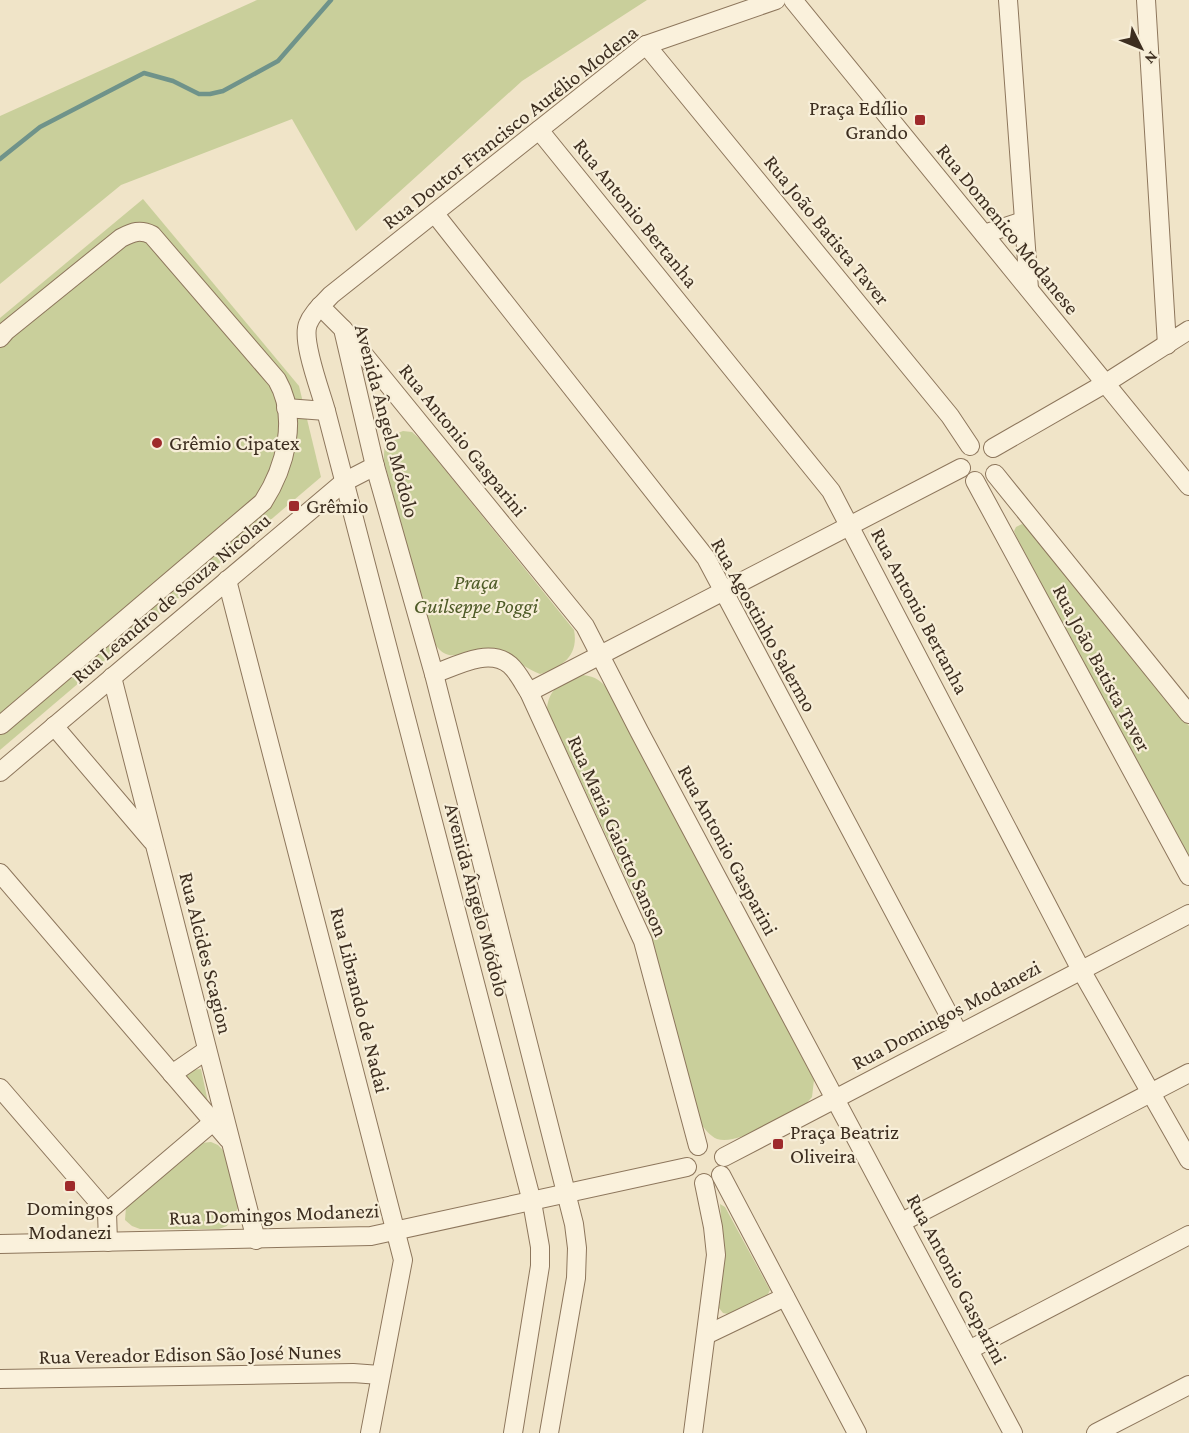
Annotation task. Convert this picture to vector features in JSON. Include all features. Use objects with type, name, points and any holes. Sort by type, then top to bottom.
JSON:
[{"type":"street","name":"Rua Doutor Francisco Aurélio Modena","points":[[321,306],[331,295],[646,45],[776,0]]},
{"type":"street","name":"Rua Domenico Modanese","points":[[793,0],[1189,486]]},
{"type":"street","points":[[1008,0],[1029,289]]},
{"type":"street","points":[[1146,0],[1167,345]]},
{"type":"street","name":"Rua João Batista Taver","points":[[646,45],[950,416],[970,446]]},
{"type":"street","name":"Rua Antonio Bertanha","points":[[539,130],[831,491],[1082,970],[1189,1160]]},
{"type":"street","name":"Rua Agostinho Salermo","points":[[435,214],[706,558],[959,1034]]},
{"type":"street","points":[[984,234],[1023,221]]},
{"type":"street","points":[[0,338],[121,238],[135,231],[143,231],[152,236],[277,380],[284,393],[287,435],[279,472],[262,502],[1,726]]},
{"type":"street","name":"Avenida Ângelo Módolo","points":[[513,1433],[540,1266],[540,1247],[532,1202],[305,338],[307,326],[321,306],[343,329],[375,466],[434,674],[567,1193],[577,1248],[576,1278],[549,1433]]},
{"type":"street","name":"Rua Antonio Gasparini","points":[[343,329],[585,626],[1013,1433]]},
{"type":"street","points":[[993,448],[1106,383],[1189,330]]},
{"type":"street","points":[[286,408],[326,411]]},
{"type":"street","points":[[981,443],[993,448],[999,458],[995,474],[986,481],[975,481],[964,474],[961,468],[962,455],[970,446],[981,443]]},
{"type":"street","name":"Rua Leandro de Souza Nicolau","points":[[0,772],[344,482],[375,466]]},
{"type":"street","points":[[529,692],[961,468]]},
{"type":"street","points":[[995,474],[1189,714]]},
{"type":"street","name":"Rua João Batista Taver","points":[[975,481],[1189,876]]},
{"type":"street","points":[[1001,531],[1025,512]]},
{"type":"street","name":"Rua Librando de Nadai","points":[[227,580],[402,1260],[370,1433]]},
{"type":"street","name":"Rua Maria Gaiotto Sanson","points":[[434,674],[480,658],[495,658],[509,664],[529,692],[643,941],[698,1146]]},
{"type":"street","name":"Rua Alcides Scagion","points":[[112,677],[256,1240]]},
{"type":"street","points":[[54,726],[155,844]]},
{"type":"street","points":[[0,873],[231,1143]]},
{"type":"street","name":"Rua Domingos Modanezi","points":[[724,1157],[1189,914]]},
{"type":"street","points":[[172,1074],[207,1050]]},
{"type":"street","points":[[902,1222],[1189,1073]]},
{"type":"street","points":[[0,1088],[107,1212],[108,1242]]},
{"type":"street","points":[[107,1212],[213,1122]]},
{"type":"street","points":[[710,1145],[720,1151],[724,1157],[724,1169],[721,1175],[711,1182],[704,1183],[693,1178],[687,1167],[689,1155],[698,1146],[710,1145]]},
{"type":"street","name":"Rua Domingos Modanezi","points":[[0,1244],[371,1236],[687,1167]]},
{"type":"street","points":[[721,1175],[857,1433]]},
{"type":"street","points":[[696,1430],[716,1255],[714,1227],[704,1183]]},
{"type":"street","points":[[969,1350],[1189,1235]]},
{"type":"street","points":[[706,1335],[785,1297]]},
{"type":"street","name":"Rua Vereador Edison São José Nunes","points":[[0,1379],[353,1373],[380,1375]]},
{"type":"street","points":[[1096,1433],[1189,1385]]},
{"type":"green space","points":[[257,0],[647,0],[522,81],[356,231],[292,119],[121,185],[0,284],[0,116]]},
{"type":"green space","name":"Grêmio Cipatex","points":[[143,199],[299,386],[321,477],[0,750],[0,318]]},
{"type":"green space","name":"Praça Guilseppe Poggi","points":[[403,431],[412,432],[421,440],[574,630],[574,647],[562,664],[540,674],[494,650],[446,654],[432,639],[384,461],[384,449],[387,442],[392,436]]},
{"type":"green space","points":[[1022,524],[1027,527],[1189,726],[1189,864],[1017,538],[1014,531]]},
{"type":"green space","points":[[583,675],[598,680],[609,691],[814,1080],[812,1097],[805,1105],[749,1134],[726,1140],[717,1139],[700,1123],[649,927],[547,709],[548,701],[554,690]]},
{"type":"green space","points":[[201,1069],[209,1107],[182,1080],[190,1070]]},
{"type":"green space","points":[[211,1142],[224,1151],[238,1208],[227,1226],[219,1229],[140,1229],[125,1220],[126,1207],[201,1143]]},
{"type":"green space","points":[[720,1204],[725,1207],[770,1290],[767,1296],[728,1314],[723,1313],[719,1308],[724,1255]]},
{"type":"waterway","points":[[0,159],[40,127],[144,73],[173,81],[199,94],[223,91],[278,61],[331,0]]},
{"type":"place","name":"Praça Edílio Grando","points":[[920,120]]},
{"type":"place","name":"Grêmio Cipatex","points":[[157,443]]},
{"type":"place","name":"Grêmio","points":[[294,506]]},
{"type":"place","name":"Praça Beatriz Oliveira","points":[[778,1144]]},
{"type":"place","name":"Domingos Modanezi","points":[[70,1186]]}]
